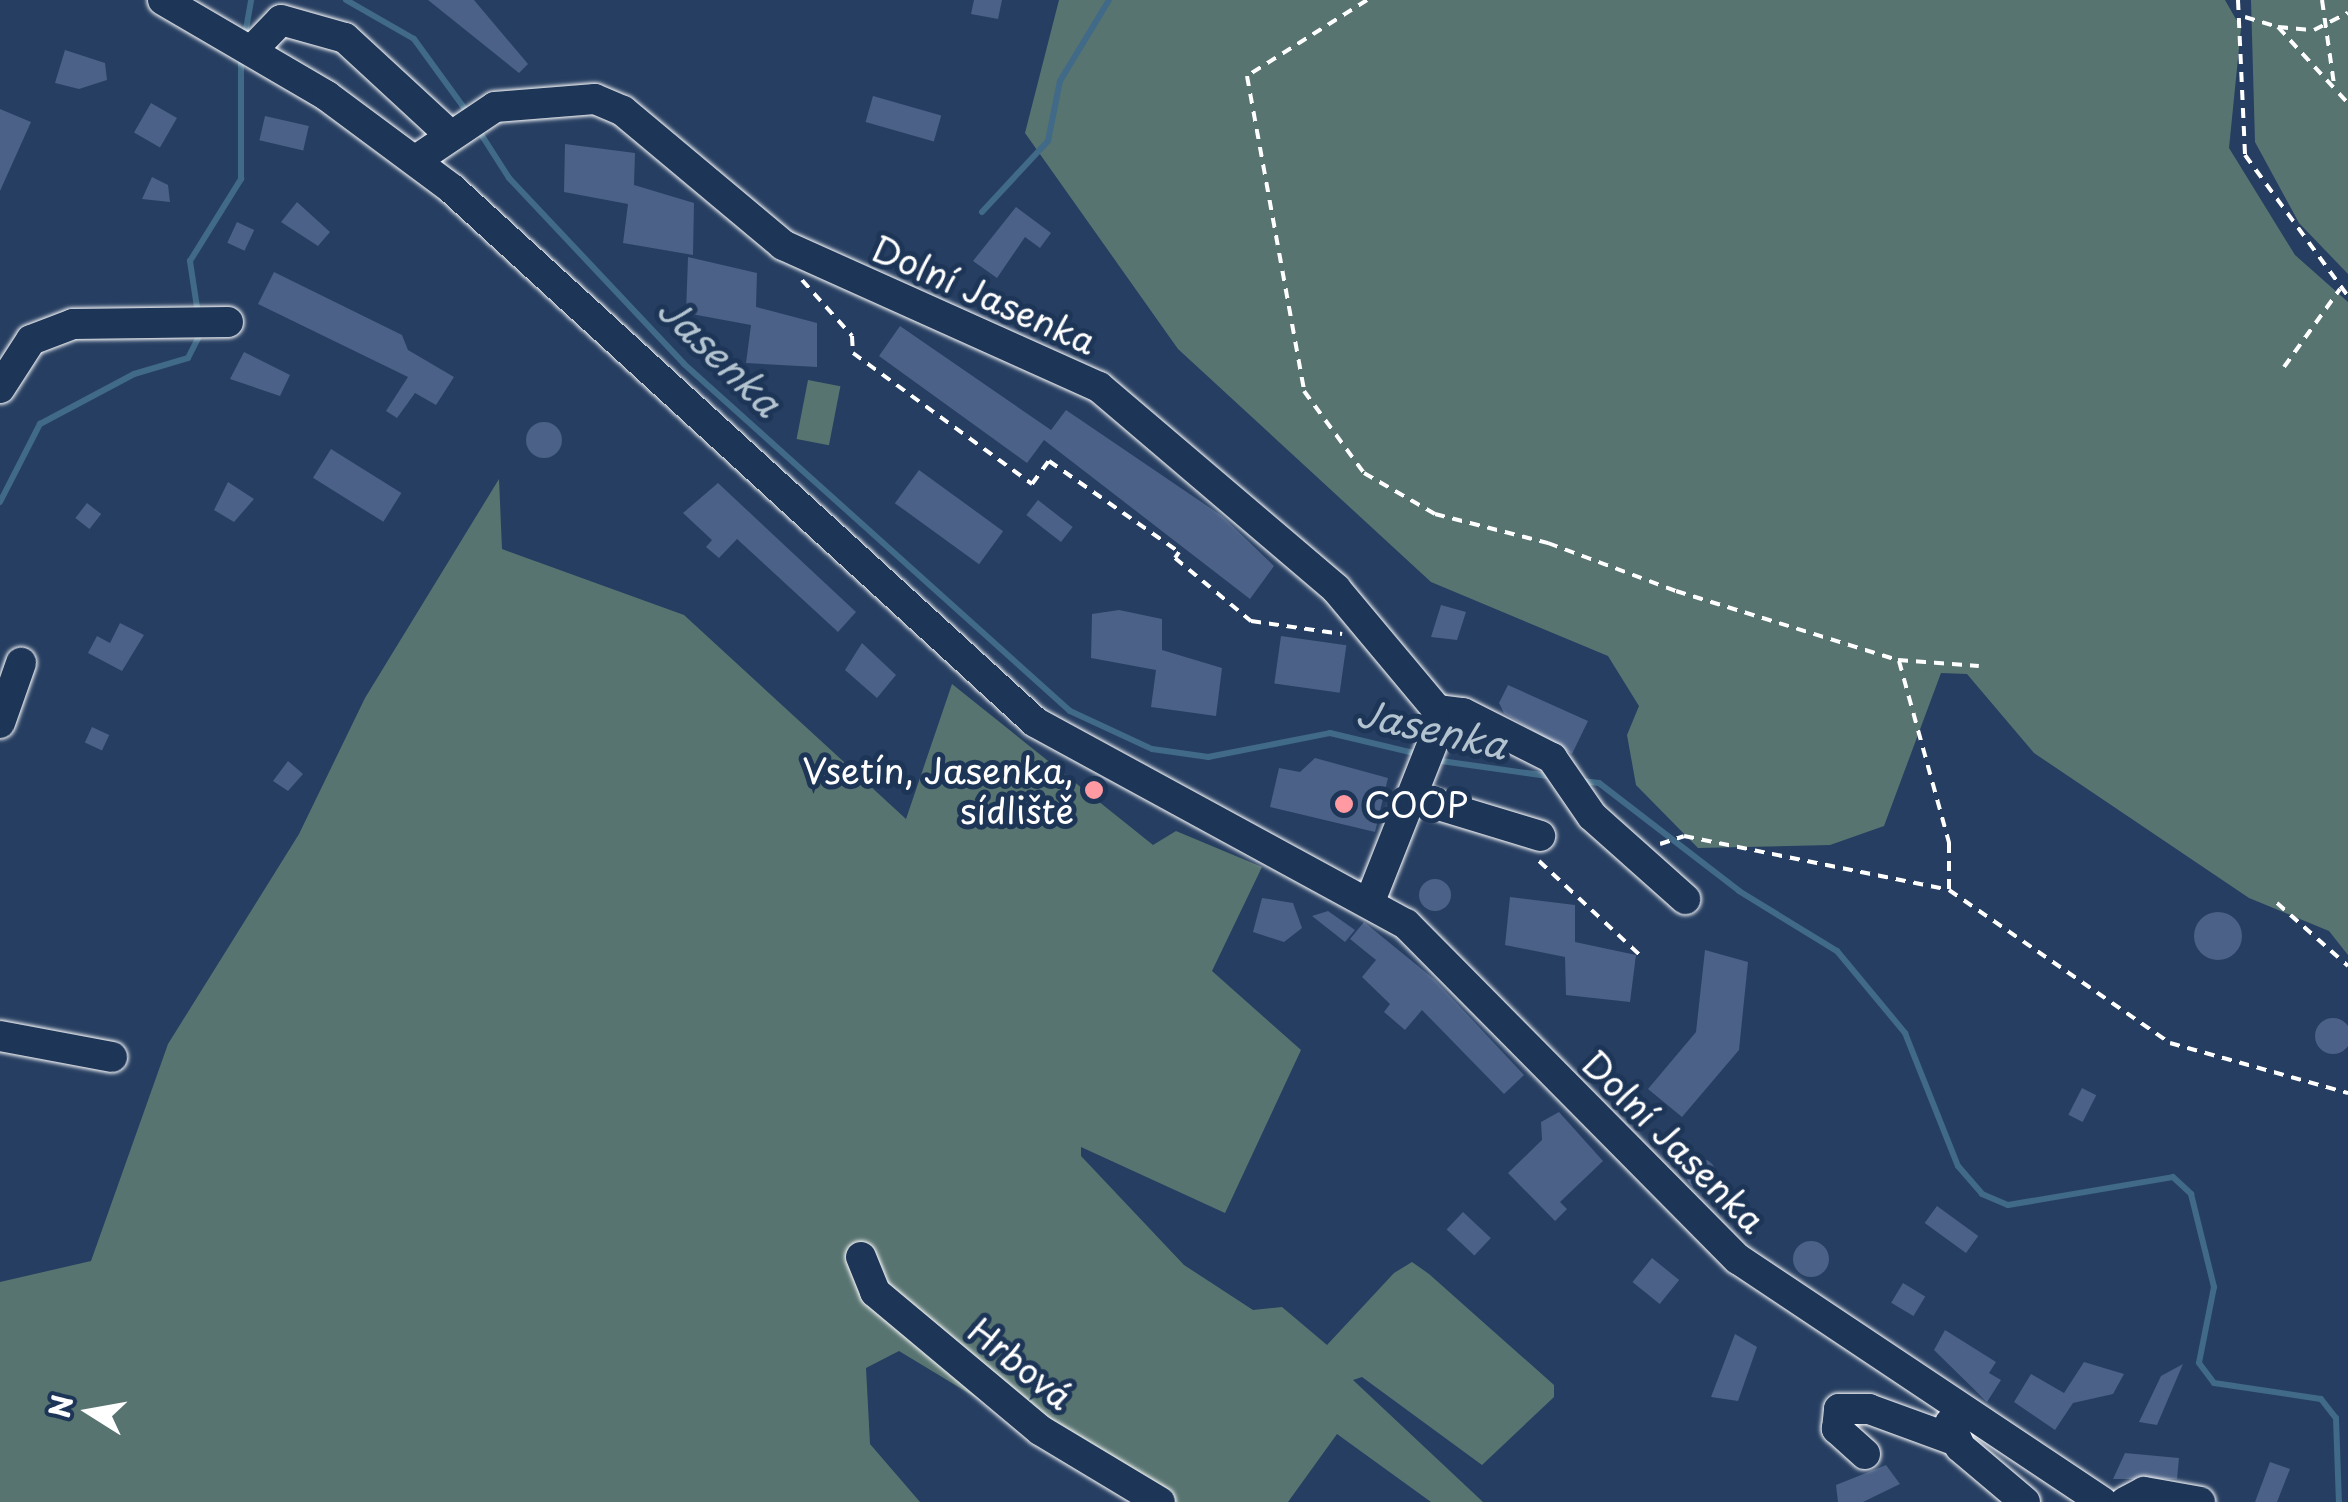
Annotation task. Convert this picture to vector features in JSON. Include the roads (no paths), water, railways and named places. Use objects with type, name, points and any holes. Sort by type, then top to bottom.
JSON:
[{"type":"street","name":"Dolní Jasenka","points":[[163,0],[246,45],[416,160],[1012,703],[1114,772],[1371,899],[1451,962],[1699,1227],[1953,1404],[2104,1502]]},
{"type":"street","points":[[246,45],[281,20],[345,38],[447,132]]},
{"type":"street","name":"Dolní Jasenka","points":[[416,160],[447,132],[484,112],[564,96],[623,111],[783,245],[1099,386],[1244,502],[1376,638],[1436,723]]},
{"type":"street","points":[[0,388],[32,340],[73,324],[228,322]]},
{"type":"street","points":[[0,723],[21,664]]},
{"type":"street","points":[[1371,899],[1436,723],[1463,713],[1567,779],[1685,899]]},
{"type":"street","points":[[1417,783],[1538,850]]},
{"type":"street","points":[[0,1036],[112,1057]]},
{"type":"street","name":"Hrbová","points":[[861,1258],[875,1292],[1040,1430],[1160,1502]]},
{"type":"street","points":[[1953,1404],[1954,1440]]},
{"type":"street","points":[[1864,1454],[1836,1429],[1839,1408],[1858,1406],[1954,1440],[2025,1502]]},
{"type":"street","points":[[2125,1502],[2144,1492],[2200,1502]]},
{"type":"waterway","points":[[245,35],[251,0]]},
{"type":"waterway","name":"Jasenka","points":[[346,0],[414,39],[470,116]]},
{"type":"waterway","points":[[982,212],[1048,141],[1060,81],[1109,0]]},
{"type":"waterway","points":[[198,314],[190,261],[241,179],[241,57]]},
{"type":"waterway","name":"Jasenka","points":[[479,131],[509,178],[684,364],[1070,711],[1152,749],[1208,757],[1330,733],[1418,754]]},
{"type":"waterway","points":[[0,502],[40,424],[134,374],[188,358],[201,332]]},
{"type":"waterway","points":[[1434,760],[1555,777]]},
{"type":"waterway","name":"Jasenka","points":[[1582,781],[1599,783],[1739,891],[1837,951],[1905,1033],[1958,1166],[1982,1194],[2008,1205],[2173,1177],[2191,1194],[2214,1287],[2199,1363],[2214,1383],[2321,1399],[2336,1418],[2339,1502]]},
{"type":"place","name":"Vsetín, Jasenka, sídliště","points":[[1094,790]]},
{"type":"place","name":"COOP","points":[[1344,804]]}]
